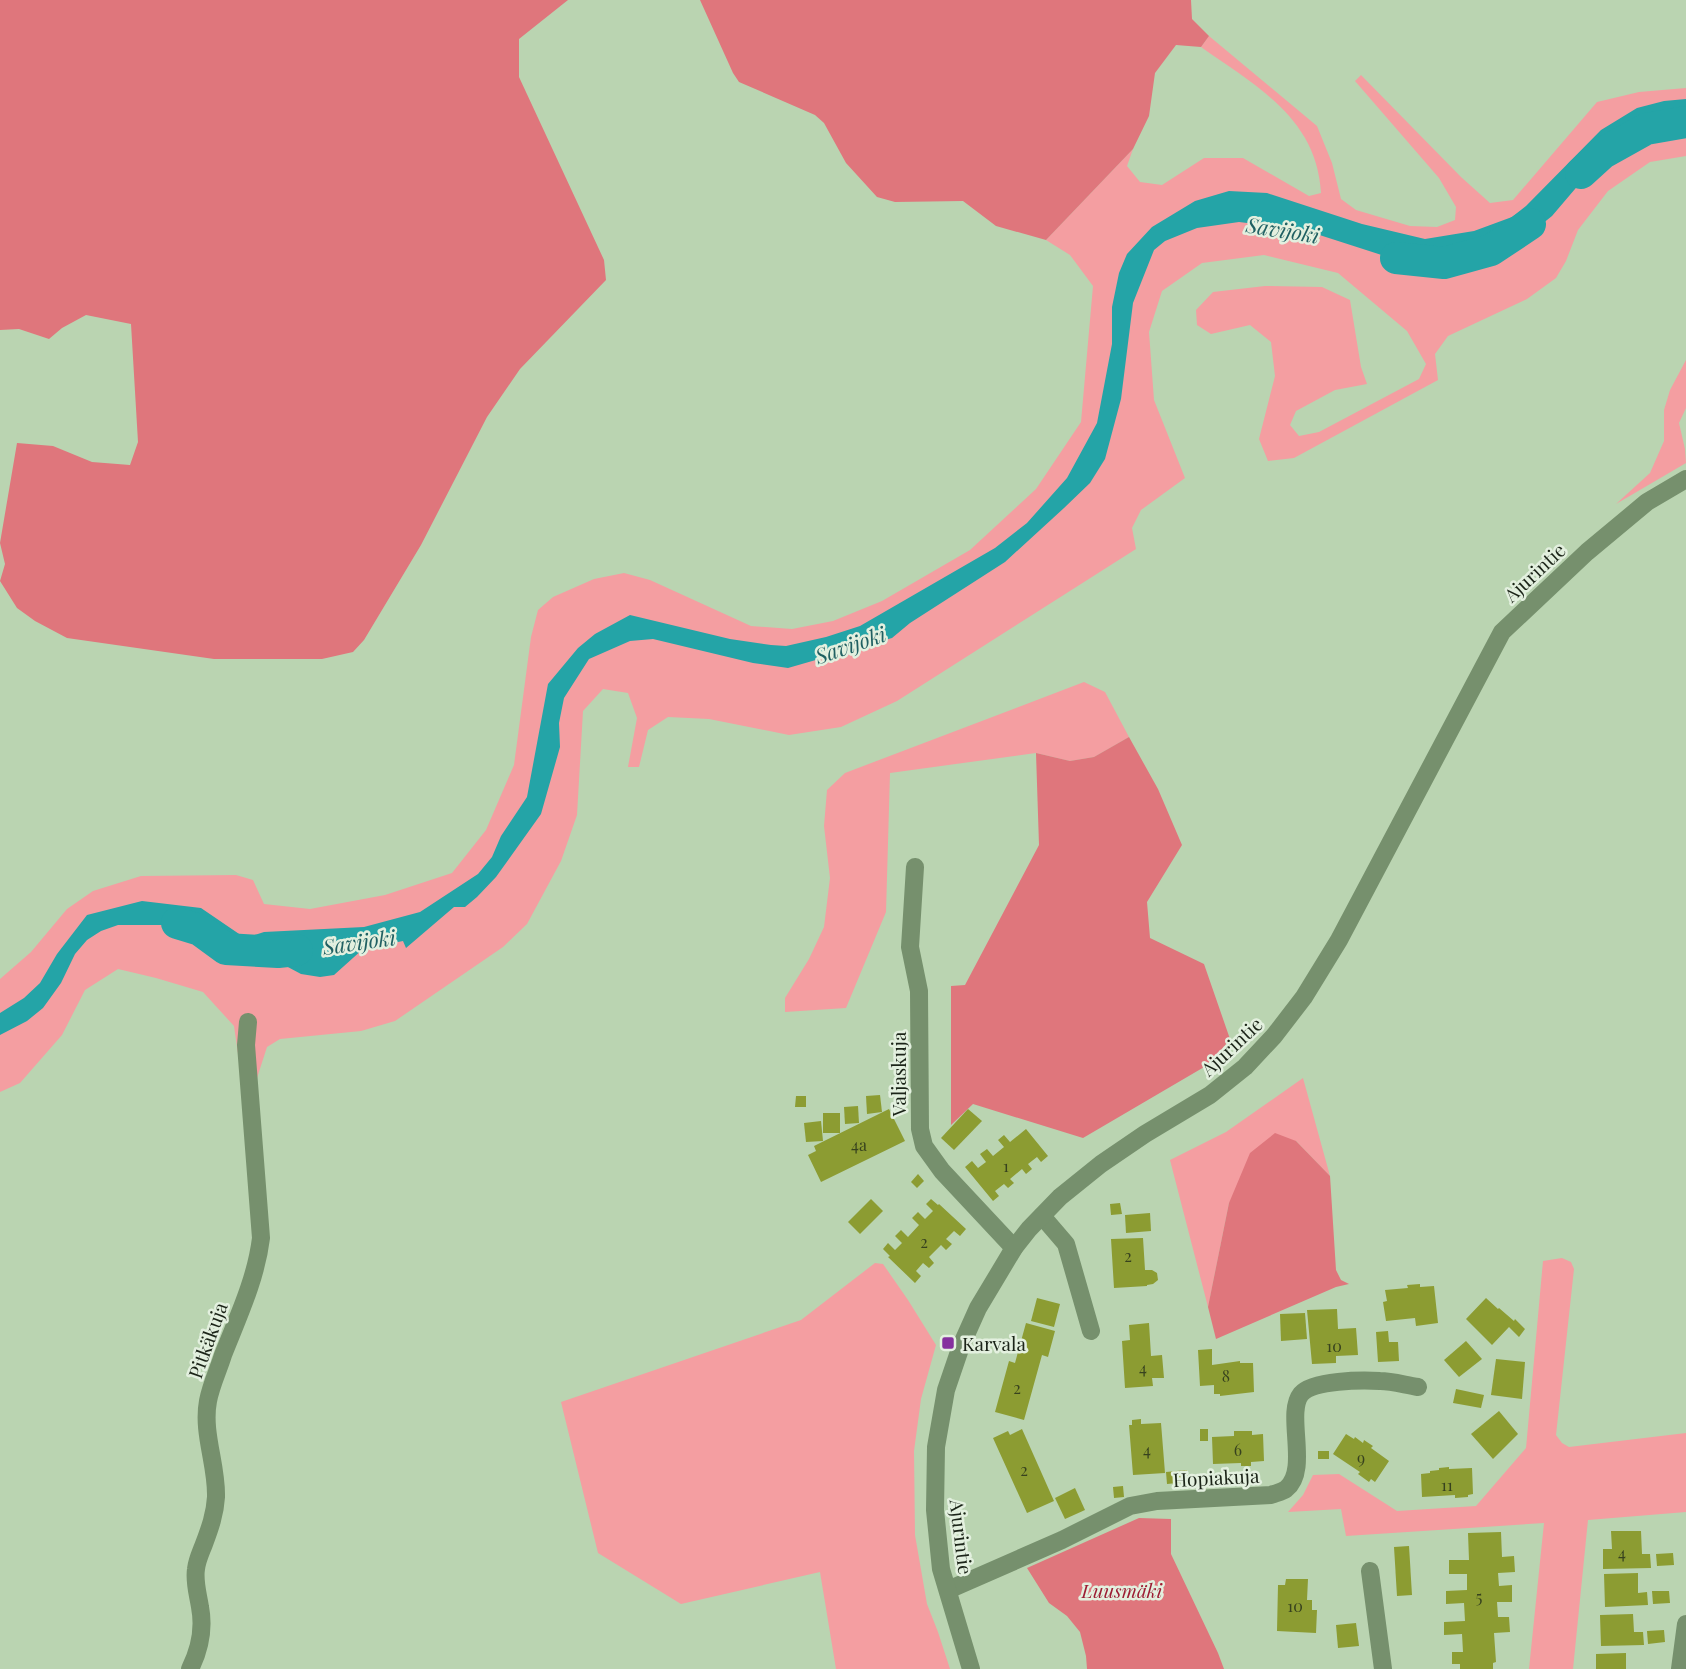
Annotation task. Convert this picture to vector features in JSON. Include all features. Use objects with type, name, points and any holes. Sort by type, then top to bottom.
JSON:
[{"type":"street","name":"Ajurintie","points":[[971,1669],[942,1569],[935,1510],[936,1447],[946,1390],[961,1346],[978,1308],[1014,1248],[1060,1197],[1145,1134],[1210,1095],[1245,1067],[1274,1036],[1304,997],[1339,940],[1502,632],[1587,552],[1647,502],[1686,479]]},
{"type":"street","name":"Valjaskuja","points":[[915,867],[910,947],[919,991],[920,1129],[924,1146],[942,1171],[1014,1248]]},
{"type":"street","name":"Pitkäkuja","points":[[190,1669],[201,1640],[196,1570],[213,1520],[216,1496],[207,1421],[208,1404],[212,1384],[259,1258],[261,1238],[246,1045],[248,1022]]},
{"type":"street","points":[[1042,1216],[1066,1244],[1091,1331]]},
{"type":"street","name":"Hopiakuja","points":[[948,1590],[1062,1540],[1130,1506],[1157,1501],[1271,1495],[1286,1489],[1291,1484],[1297,1465],[1296,1406],[1300,1396],[1313,1385],[1381,1381],[1418,1387]]},
{"type":"street","points":[[1370,1571],[1383,1669]]},
{"type":"street","points":[[1680,1669],[1686,1624]]},
{"type":"shaded area","points":[[1209,36],[1317,126],[1332,163],[1341,199],[1356,210],[1410,226],[1437,227],[1455,220],[1456,207],[1439,178],[1355,81],[1361,75],[1490,203],[1513,200],[1597,102],[1639,92],[1686,88],[1686,156],[1650,162],[1608,191],[1578,230],[1556,278],[1527,299],[1448,336],[1435,354],[1438,380],[1294,458],[1268,461],[1259,439],[1275,376],[1271,342],[1250,325],[1211,334],[1197,325],[1196,310],[1213,292],[1265,286],[1322,287],[1350,300],[1361,367],[1367,384],[1335,390],[1296,411],[1290,425],[1299,436],[1319,432],[1419,379],[1426,364],[1407,331],[1338,273],[1264,255],[1202,263],[1162,291],[1149,332],[1154,400],[1185,478],[1141,510],[1132,528],[1136,549],[897,701],[841,727],[789,735],[709,719],[668,717],[648,730],[639,767],[628,767],[637,718],[628,693],[603,689],[583,711],[577,815],[561,861],[527,924],[503,947],[395,1021],[361,1031],[280,1039],[267,1047],[257,1078],[242,1081],[234,1026],[203,992],[118,969],[85,990],[62,1035],[20,1083],[0,1092],[0,979],[31,952],[67,909],[93,891],[141,876],[236,875],[253,880],[264,904],[310,909],[385,895],[452,873],[486,830],[514,765],[531,637],[538,610],[553,597],[594,579],[624,573],[650,580],[751,626],[792,629],[833,621],[882,601],[970,550],[1036,489],[1081,422],[1093,286],[1070,255],[1046,240],[1133,149],[1127,166],[1140,182],[1162,185],[1204,158],[1243,158],[1309,196],[1321,193],[1317,167],[1296,124],[1262,91],[1201,47]]},
{"type":"shaded area","points":[[1686,360],[1686,408],[1679,423],[1686,463],[1616,504],[1650,473],[1664,441],[1664,410],[1670,390]]},
{"type":"shaded area","points":[[1084,682],[1105,692],[1129,737],[1094,757],[1070,761],[1036,753],[890,773],[886,912],[846,1008],[785,1012],[785,998],[809,959],[824,927],[830,878],[824,826],[827,790],[845,773]]},
{"type":"shaded area","points":[[1303,1078],[1330,1176],[1296,1141],[1229,1203],[1208,1307],[1170,1160],[1226,1132]]},
{"type":"shaded area","points":[[1562,1258],[1571,1262],[1574,1269],[1556,1435],[1569,1447],[1686,1433],[1686,1512],[1588,1520],[1573,1669],[1529,1669],[1544,1523],[1346,1536],[1341,1509],[1288,1512],[1303,1495],[1313,1475],[1339,1474],[1397,1511],[1476,1506],[1526,1448],[1543,1261]]},
{"type":"shaded area","points":[[875,1263],[883,1264],[936,1345],[921,1399],[914,1451],[915,1535],[927,1604],[950,1669],[836,1669],[820,1572],[681,1604],[598,1553],[561,1402],[801,1320]]},
{"type":"green space","points":[[0,0],[568,0],[519,39],[519,77],[604,260],[606,280],[520,369],[487,417],[421,545],[364,640],[353,652],[322,659],[214,659],[67,638],[17,608],[0,581],[5,564],[0,543],[17,443],[53,446],[92,462],[130,465],[138,442],[131,324],[86,315],[62,328],[49,339],[19,329],[0,330]]},
{"type":"green space","points":[[700,0],[1191,0],[1192,19],[1209,36],[1201,47],[1176,45],[1155,73],[1149,116],[1133,149],[1046,240],[996,226],[963,201],[895,202],[877,197],[846,163],[824,123],[815,115],[739,82]]},
{"type":"green space","points":[[1129,737],[1158,789],[1182,845],[1147,902],[1150,938],[1204,964],[1230,1039],[1211,1063],[1083,1138],[973,1104],[951,1125],[951,986],[965,985],[1039,845],[1036,753],[1070,761],[1094,757]]},
{"type":"green space","points":[[1275,1133],[1296,1141],[1330,1176],[1336,1270],[1341,1280],[1349,1284],[1336,1287],[1216,1339],[1208,1307],[1229,1203],[1250,1153]]},
{"type":"green space","name":"Luusmäki","points":[[1139,1518],[1171,1519],[1171,1554],[1224,1669],[1087,1669],[1080,1632],[1067,1616],[1049,1603],[1027,1568]]},
{"type":"water","points":[[1686,99],[1686,121],[1662,124],[1615,146],[1552,216],[1537,228],[1516,240],[1466,257],[1436,262],[1394,259],[1304,230],[1239,222],[1197,228],[1165,241],[1154,250],[1133,303],[1121,399],[1105,459],[1090,483],[1005,562],[910,623],[892,638],[788,668],[753,663],[653,639],[630,641],[589,659],[564,698],[559,723],[560,747],[541,814],[496,877],[477,897],[465,907],[454,907],[406,948],[403,941],[363,949],[334,975],[320,977],[301,974],[254,949],[219,942],[173,925],[118,925],[87,940],[75,954],[61,983],[43,1008],[27,1021],[0,1035],[0,1013],[24,998],[40,983],[57,954],[87,915],[142,901],[201,908],[245,938],[264,932],[364,927],[420,912],[478,874],[492,857],[501,836],[527,797],[548,684],[578,648],[595,634],[630,615],[730,639],[786,646],[860,626],[995,548],[1027,523],[1067,478],[1097,423],[1112,344],[1112,307],[1119,273],[1127,254],[1152,227],[1195,201],[1229,191],[1267,193],[1362,224],[1425,239],[1474,231],[1512,217],[1526,206],[1601,130],[1637,108]]},
{"type":"building","points":[[880,1095],[882,1112],[867,1114],[866,1096]]},
{"type":"building","points":[[796,1096],[806,1096],[806,1107],[795,1107]]},
{"type":"building","points":[[858,1106],[859,1123],[845,1124],[844,1107]]},
{"type":"building","points":[[889,1109],[905,1141],[821,1182],[808,1155],[816,1151],[814,1146]]},
{"type":"building","points":[[968,1109],[982,1121],[954,1150],[941,1138]]},
{"type":"building","points":[[823,1113],[840,1113],[840,1133],[823,1133]]},
{"type":"building","points":[[821,1121],[823,1141],[806,1142],[804,1123]]},
{"type":"building","points":[[1026,1129],[1048,1156],[1041,1162],[1037,1157],[1028,1164],[1032,1169],[1026,1174],[1022,1169],[1010,1179],[1014,1183],[1008,1188],[1004,1184],[995,1191],[999,1196],[993,1201],[965,1167],[972,1161],[978,1168],[986,1162],[980,1154],[987,1149],[993,1156],[1004,1147],[998,1140],[1004,1135],[1010,1142]]},
{"type":"building","points":[[918,1174],[924,1181],[917,1188],[911,1182]]},
{"type":"building","points":[[871,1199],[883,1211],[860,1234],[848,1222]]},
{"type":"building","points":[[931,1199],[966,1229],[960,1236],[954,1231],[946,1239],[952,1244],[946,1250],[941,1245],[929,1257],[934,1263],[929,1268],[923,1263],[916,1271],[921,1276],[915,1283],[883,1249],[888,1243],[895,1250],[902,1243],[895,1236],[901,1230],[908,1237],[919,1225],[912,1218],[918,1212],[925,1219],[933,1211],[926,1204]]},
{"type":"building","points":[[1120,1203],[1122,1214],[1111,1215],[1110,1204]]},
{"type":"building","points":[[1150,1213],[1151,1231],[1126,1233],[1125,1215]]},
{"type":"building","points":[[1143,1238],[1145,1270],[1157,1273],[1158,1280],[1147,1286],[1114,1288],[1111,1239]]},
{"type":"building","points":[[1420,1284],[1420,1287],[1434,1286],[1438,1323],[1416,1326],[1415,1318],[1386,1321],[1383,1302],[1387,1301],[1385,1290]]},
{"type":"building","points":[[1037,1298],[1060,1304],[1054,1327],[1031,1321]]},
{"type":"building","points":[[1486,1298],[1525,1329],[1519,1337],[1509,1327],[1492,1345],[1466,1319]]},
{"type":"building","points":[[1337,1309],[1338,1329],[1356,1328],[1358,1355],[1336,1356],[1336,1363],[1312,1364],[1307,1310]]},
{"type":"building","points":[[1305,1313],[1307,1339],[1281,1341],[1280,1314]]},
{"type":"building","points":[[1026,1323],[1055,1331],[1048,1357],[1042,1355],[1024,1420],[995,1412],[1009,1361],[1015,1363]]},
{"type":"building","points":[[1149,1323],[1151,1356],[1162,1355],[1164,1378],[1152,1378],[1153,1386],[1125,1388],[1122,1341],[1130,1340],[1129,1325]]},
{"type":"building","points":[[1388,1331],[1389,1342],[1398,1342],[1399,1361],[1378,1362],[1376,1332]]},
{"type":"building","points":[[1466,1341],[1482,1359],[1459,1377],[1444,1360]]},
{"type":"building","points":[[1212,1349],[1212,1365],[1240,1361],[1253,1363],[1254,1392],[1220,1396],[1214,1394],[1214,1385],[1200,1386],[1198,1350]]},
{"type":"building","points":[[1496,1359],[1525,1362],[1522,1399],[1491,1395]]},
{"type":"building","points":[[1456,1389],[1484,1395],[1481,1408],[1453,1403]]},
{"type":"building","points":[[1499,1411],[1518,1434],[1493,1459],[1471,1434]]},
{"type":"building","points":[[1141,1419],[1141,1424],[1161,1423],[1165,1473],[1133,1475],[1129,1425],[1132,1425],[1132,1420]]},
{"type":"building","points":[[1022,1429],[1054,1501],[1027,1513],[993,1438],[1008,1431],[1010,1435]]},
{"type":"building","points":[[1200,1429],[1208,1429],[1208,1441],[1200,1441]]},
{"type":"building","points":[[1234,1431],[1252,1431],[1252,1435],[1263,1434],[1264,1461],[1251,1462],[1251,1466],[1241,1466],[1241,1463],[1213,1464],[1212,1437],[1234,1436]]},
{"type":"building","points":[[1346,1434],[1363,1443],[1364,1440],[1389,1461],[1375,1482],[1371,1479],[1369,1482],[1358,1474],[1360,1472],[1333,1454]]},
{"type":"building","points":[[1318,1451],[1329,1451],[1329,1459],[1318,1459]]},
{"type":"building","points":[[1449,1467],[1472,1468],[1473,1494],[1455,1498],[1455,1495],[1422,1497],[1421,1474]]},
{"type":"building","points":[[1187,1470],[1188,1482],[1167,1484],[1166,1472]]},
{"type":"building","points":[[1123,1486],[1124,1497],[1114,1498],[1113,1487]]},
{"type":"building","points":[[1075,1488],[1085,1510],[1065,1519],[1055,1498]]},
{"type":"building","points":[[1611,1531],[1641,1531],[1642,1554],[1650,1554],[1651,1568],[1603,1569],[1603,1549],[1612,1549]]},
{"type":"building","points":[[1501,1532],[1502,1557],[1514,1556],[1515,1572],[1498,1573],[1499,1586],[1512,1585],[1512,1602],[1497,1602],[1498,1617],[1509,1617],[1510,1632],[1494,1633],[1496,1662],[1493,1663],[1493,1669],[1460,1669],[1460,1664],[1452,1664],[1452,1652],[1463,1652],[1462,1634],[1444,1635],[1444,1622],[1465,1621],[1464,1603],[1446,1604],[1446,1591],[1467,1590],[1467,1574],[1449,1574],[1449,1560],[1469,1560],[1468,1533]]},
{"type":"building","points":[[1409,1546],[1412,1595],[1397,1596],[1394,1547]]},
{"type":"building","points":[[1673,1553],[1674,1565],[1657,1566],[1656,1554]]},
{"type":"building","points":[[1638,1573],[1638,1593],[1647,1592],[1648,1605],[1605,1607],[1604,1574]]},
{"type":"building","points":[[1286,1579],[1308,1579],[1307,1600],[1312,1600],[1312,1610],[1317,1610],[1316,1633],[1277,1631],[1278,1585],[1285,1585]]},
{"type":"building","points":[[1652,1591],[1669,1591],[1670,1603],[1653,1604]]},
{"type":"building","points":[[1633,1614],[1634,1632],[1643,1632],[1644,1645],[1601,1646],[1600,1615]]},
{"type":"building","points":[[1356,1623],[1359,1646],[1338,1648],[1336,1625]]},
{"type":"building","points":[[1664,1630],[1665,1642],[1648,1644],[1647,1631]]},
{"type":"building","points":[[1626,1653],[1626,1669],[1596,1669],[1596,1654]]},
{"type":"waterway","name":"Savijoki","points":[[1581,173],[1603,153],[1646,129],[1686,122]]},
{"type":"waterway","name":"Savijoki","points":[[1396,258],[1444,263],[1491,250],[1530,224]]},
{"type":"waterway","name":"Savijoki","points":[[177,923],[200,930],[226,949],[278,952],[297,950]]},
{"type":"place","name":"Karvala","points":[[948,1343]]}]
